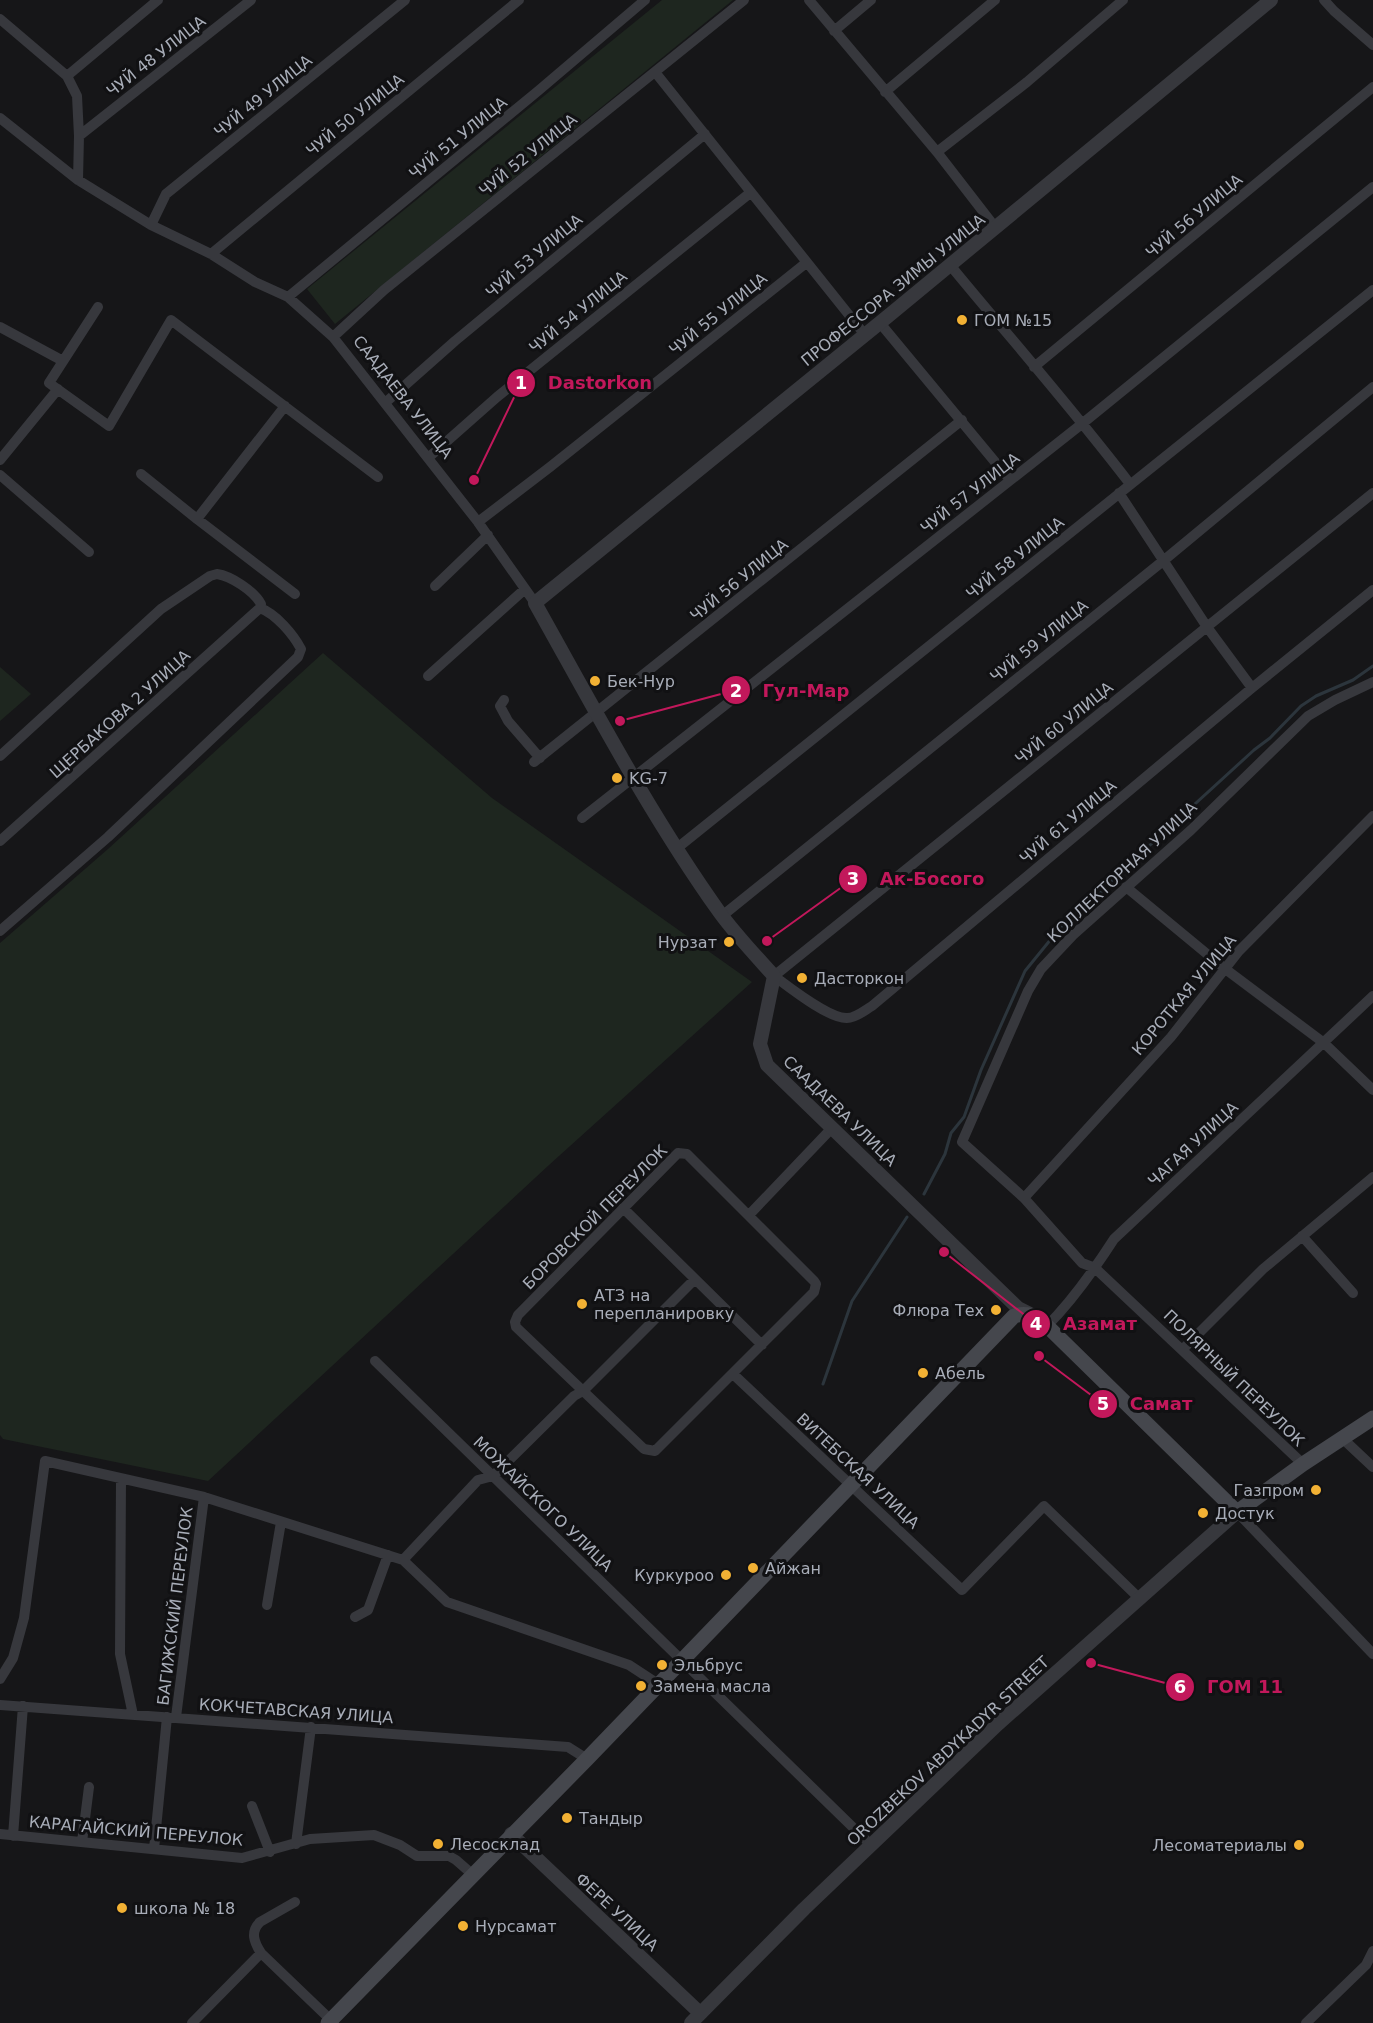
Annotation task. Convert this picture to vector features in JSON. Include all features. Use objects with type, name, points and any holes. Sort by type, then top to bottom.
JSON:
[{"type":"main road","name":"СААДАЕВА УЛИЦА","points":[[1030,1314],[1039,1318],[1237,1512]]},
{"type":"main road","points":[[331,2022],[1014,1316],[1030,1314]]},
{"type":"main road","points":[[1237,1512],[1303,1464],[1373,1418]]},
{"type":"street","points":[[67,76],[158,0]]},
{"type":"street","name":"ЧУЙ 48 УЛИЦА","points":[[79,136],[251,0]]},
{"type":"street","name":"ЧУЙ 49 УЛИЦА","points":[[151,225],[166,194],[405,0]]},
{"type":"street","name":"ЧУЙ 50 УЛИЦА","points":[[211,254],[519,0]]},
{"type":"street","name":"ЧУЙ 52 УЛИЦА","points":[[333,337],[384,290],[744,0]]},
{"type":"street","points":[[809,0],[937,152],[995,227]]},
{"type":"street","points":[[834,31],[871,0]]},
{"type":"street","points":[[885,92],[995,0]]},
{"type":"street","points":[[937,152],[1027,82],[1123,0]]},
{"type":"street","name":"ПРОФЕССОРА ЗИМЫ УЛИЦА","points":[[535,603],[1272,0]]},
{"type":"street","points":[[1323,0],[1373,45]]},
{"type":"street","name":"ЧУЙ 51 УЛИЦА","points":[[288,297],[538,91],[638,2]]},
{"type":"street","points":[[0,19],[67,76],[77,96],[78,180]]},
{"type":"street","points":[[655,72],[865,335]]},
{"type":"street","name":"ЧУЙ 56 УЛИЦА","points":[[1034,368],[1373,87]]},
{"type":"street","name":"СААДАЕВА УЛИЦА","points":[[0,118],[78,180],[151,225],[211,254],[255,282],[288,297],[333,337],[488,535],[535,603],[633,778],[676,849],[722,916],[774,976],[760,1044],[767,1065],[1018,1308],[1030,1314]]},
{"type":"street","name":"ЧУЙ 53 УЛИЦА","points":[[385,403],[464,334],[705,134]]},
{"type":"street","name":"ЧУЙ 57 УЛИЦА","points":[[582,818],[1083,423],[1373,187]]},
{"type":"street","name":"ЧУЙ 54 УЛИЦА","points":[[428,458],[497,397],[750,193]]},
{"type":"street","name":"ЧУЙ 55 УЛИЦА","points":[[478,522],[806,263]]},
{"type":"street","points":[[950,265],[1034,368],[1083,423],[1130,484]]},
{"type":"street","name":"ЧУЙ 58 УЛИЦА","points":[[676,849],[1373,290]]},
{"type":"street","points":[[98,307],[49,383],[110,426],[171,320],[378,477]]},
{"type":"street","points":[[880,323],[1010,480]]},
{"type":"street","points":[[0,327],[63,361]]},
{"type":"street","name":"ЧУЙ 59 УЛИЦА","points":[[722,916],[1163,561],[1373,387]]},
{"type":"street","points":[[0,459],[58,389]]},
{"type":"street","points":[[197,519],[285,406]]},
{"type":"street","name":"ЧУЙ 56 УЛИЦА","points":[[504,700],[500,705],[508,721],[537,760],[962,420]]},
{"type":"street","points":[[141,474],[295,594]]},
{"type":"street","points":[[0,475],[89,552]]},
{"type":"street","points":[[1119,493],[1207,627],[1252,688]]},
{"type":"street","name":"ЧУЙ 60 УЛИЦА","points":[[774,976],[1373,493]]},
{"type":"street","points":[[435,586],[488,535]]},
{"type":"street","points":[[0,756],[161,609],[210,576],[217,574],[231,580],[258,599],[261,604],[260,608],[278,620],[301,649],[298,657],[108,837],[0,931]]},
{"type":"street","points":[[428,676],[525,589]]},
{"type":"street","name":"ЧУЙ 61 УЛИЦА","points":[[774,976],[816,1006],[845,1019],[872,1006],[1252,688],[1373,590]]},
{"type":"street","name":"ЩЕРБАКОВА 2 УЛИЦА","points":[[0,841],[260,608]]},
{"type":"street","name":"КОЛЛЕКТОРНАЯ УЛИЦА","points":[[962,1142],[1028,991],[1041,969],[1073,935],[1191,830],[1308,716],[1373,681]]},
{"type":"street","name":"КОРОТКАЯ УЛИЦА","points":[[1024,1198],[1171,1037],[1239,951],[1373,816]]},
{"type":"street","points":[[1126,887],[1224,968],[1324,1043],[1373,1090]]},
{"type":"street","name":"ЧАГАЯ УЛИЦА","points":[[1047,1326],[1065,1307],[1114,1239],[1373,996]]},
{"type":"street","points":[[748,1215],[832,1128]]},
{"type":"street","name":"ПОЛЯРНЫЙ ПЕРЕУЛОК","points":[[962,1142],[1024,1198],[1082,1263],[1095,1268],[1303,1464]]},
{"type":"street","name":"БОРОВСКОЙ ПЕРЕУЛОК","points":[[687,1154],[816,1284],[814,1292],[655,1451],[644,1449],[516,1327],[516,1318],[623,1208],[674,1156],[687,1154]]},
{"type":"street","points":[[1183,1349],[1263,1269],[1373,1177]]},
{"type":"street","points":[[623,1208],[762,1345]]},
{"type":"street","points":[[1302,1236],[1353,1293]]},
{"type":"street","points":[[403,1560],[478,1480],[493,1476],[574,1396],[583,1391],[695,1279]]},
{"type":"street","name":"МОЖАЙСКОГО УЛИЦА","points":[[375,1361],[871,1845]]},
{"type":"street","name":"ВИТЕБСКАЯ УЛИЦА","points":[[733,1374],[962,1590],[1044,1506],[1140,1599]]},
{"type":"street","points":[[1342,1438],[1373,1467]]},
{"type":"street","name":"БАГИЖСКИЙ ПЕРЕУЛОК","points":[[0,1678],[13,1658],[24,1618],[45,1461],[204,1497],[403,1560],[447,1602],[629,1665],[658,1684]]},
{"type":"street","points":[[121,1479],[120,1654],[133,1715]]},
{"type":"street","name":"БАГИЖСКИЙ ПЕРЕУЛОК","points":[[154,1848],[204,1497]]},
{"type":"street","name":"СААДАЕВА УЛИЦА","points":[[1237,1512],[1373,1654]]},
{"type":"street","name":"OROZBEKOV ABDYKADYR STREET","points":[[695,2018],[871,1845],[1011,1712],[1237,1512]]},
{"type":"street","points":[[267,1605],[281,1522]]},
{"type":"street","points":[[355,1617],[368,1610],[388,1556]]},
{"type":"street","name":"КОКЧЕТАВСКАЯ УЛИЦА","points":[[0,1704],[568,1747],[587,1759]]},
{"type":"street","points":[[13,1836],[23,1706]]},
{"type":"street","points":[[296,1844],[311,1727]]},
{"type":"street","points":[[82,1842],[89,1787]]},
{"type":"street","points":[[252,1806],[270,1852]]},
{"type":"street","name":"КАРАГАЙСКИЙ ПЕРЕУЛОК","points":[[0,1834],[242,1858],[310,1839],[374,1834],[400,1845],[417,1856],[449,1856],[472,1874]]},
{"type":"street","name":"ФЕРЕ УЛИЦА","points":[[511,1834],[695,2018]]},
{"type":"street","points":[[295,1902],[255,1926],[254,1939],[261,1953],[331,2022]]},
{"type":"street","points":[[1306,2023],[1370,1969],[1373,1951]]},
{"type":"street","points":[[192,2023],[261,1953]]},
{"type":"shaded area","points":[[662,0],[733,0],[335,324],[307,289]]},
{"type":"shaded area","points":[[323,653],[492,798],[752,982],[549,1165],[208,1481],[3,1439],[0,1435],[0,943],[108,849]]},
{"type":"shaded area","points":[[0,667],[31,694],[0,721]]},
{"type":"waterway","points":[[924,1194],[945,1154],[951,1133],[964,1117],[981,1070],[1025,971],[1073,912],[1097,897],[1114,878],[1270,738],[1301,706],[1316,696],[1353,680],[1373,666]]},
{"type":"waterway","points":[[823,1384],[852,1301],[907,1217]]},
{"type":"place","name":"ГОМ №15","points":[[962,320]]},
{"type":"place","name":"Dastorkon","points":[[474,480]]},
{"type":"place","name":"Бек-Нур","points":[[595,681]]},
{"type":"place","name":"Гул-Мар","points":[[620,721]]},
{"type":"place","name":"KG-7","points":[[617,778]]},
{"type":"place","name":"Ак-Босого","points":[[767,941]]},
{"type":"place","name":"Нурзат","points":[[729,942]]},
{"type":"place","name":"Дасторкон","points":[[802,978]]},
{"type":"place","name":"Азамат","points":[[944,1252]]},
{"type":"place","name":"АТЗ на перепланировку","points":[[582,1304]]},
{"type":"place","name":"Флюра Тех","points":[[996,1310]]},
{"type":"place","name":"Самат","points":[[1039,1356]]},
{"type":"place","name":"Абель","points":[[923,1373]]},
{"type":"place","name":"Газпром","points":[[1316,1490]]},
{"type":"place","name":"Достук","points":[[1203,1513]]},
{"type":"place","name":"Айжан","points":[[753,1568]]},
{"type":"place","name":"Куркуроо","points":[[726,1575]]},
{"type":"place","name":"ГОМ 11","points":[[1091,1663]]},
{"type":"place","name":"Эльбрус","points":[[662,1665]]},
{"type":"place","name":"Замена масла","points":[[641,1686]]},
{"type":"place","name":"Тандыр","points":[[567,1818]]},
{"type":"place","name":"Лесосклад","points":[[438,1844]]},
{"type":"place","name":"Лесоматериалы","points":[[1299,1845]]},
{"type":"place","name":"школа № 18","points":[[122,1908]]},
{"type":"place","name":"Нурсамат","points":[[463,1926]]}]
